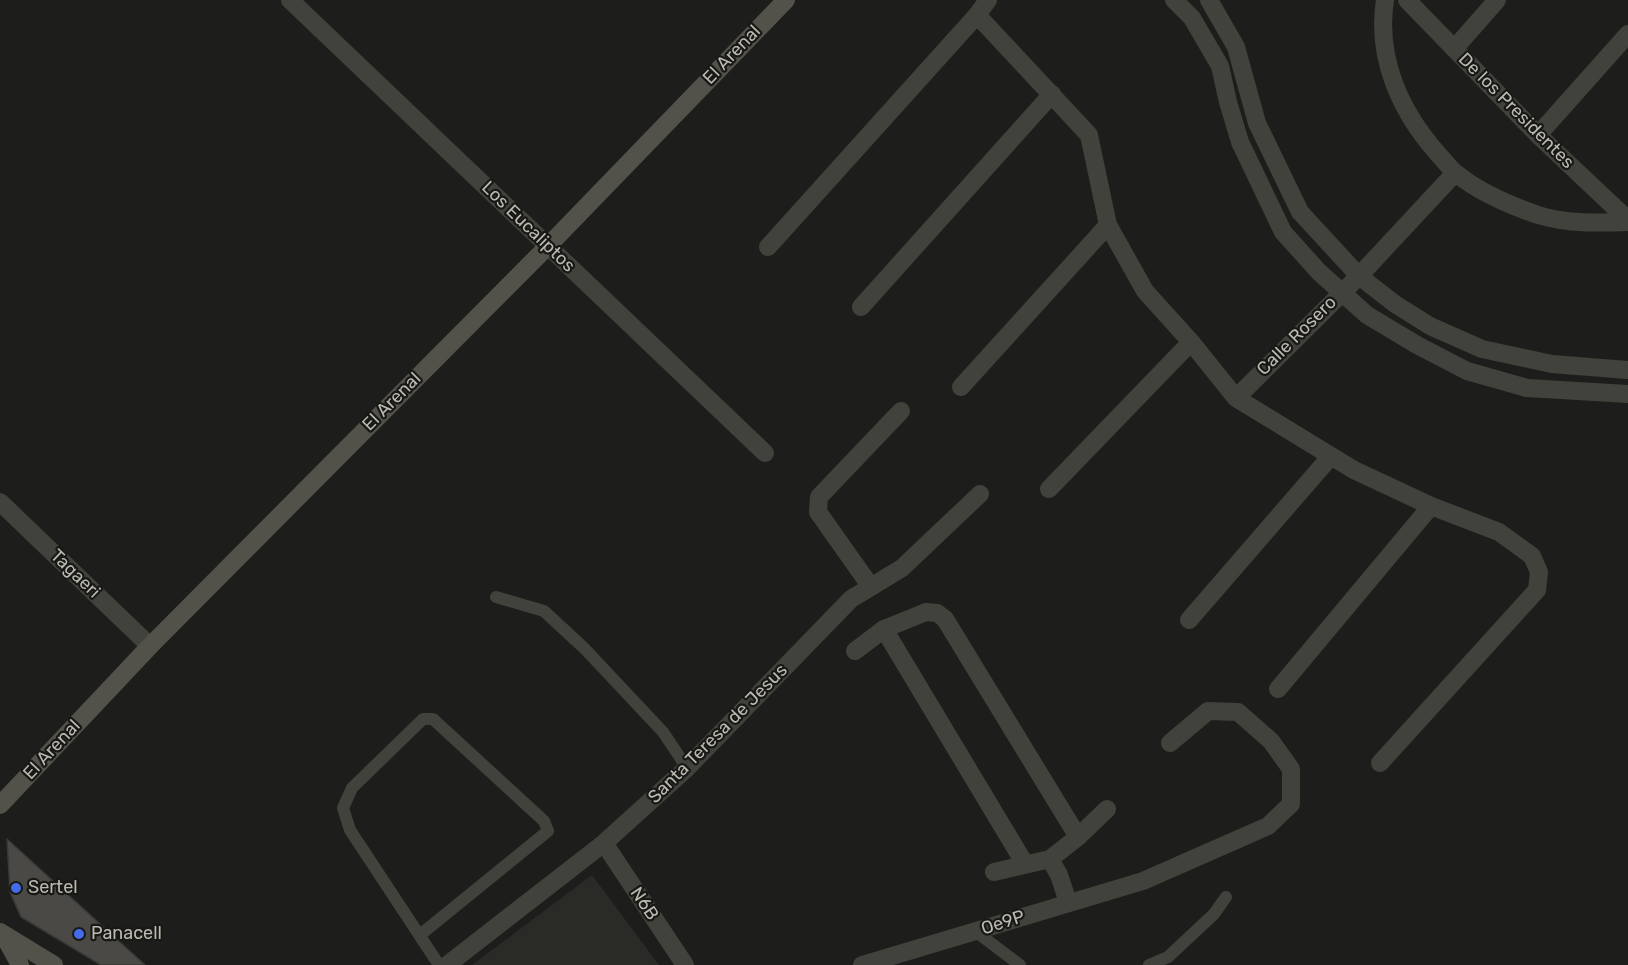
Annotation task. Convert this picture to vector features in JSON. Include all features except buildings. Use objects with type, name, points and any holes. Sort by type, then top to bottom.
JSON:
[{"type":"street","name":"Los Eucaliptos","points":[[290,0],[765,453]]},
{"type":"street","name":"El Arenal","points":[[0,805],[150,646],[548,246],[786,0]]},
{"type":"street","points":[[1174,0],[1192,18],[1220,66],[1240,142],[1283,232],[1319,272],[1341,292],[1377,321],[1467,371],[1527,388],[1628,394]]},
{"type":"street","points":[[1209,0],[1236,47],[1257,123],[1300,212],[1359,276],[1395,304],[1430,326],[1482,349],[1552,364],[1628,370]]},
{"type":"street","points":[[1385,0],[1382,22],[1388,63],[1402,102],[1425,139],[1455,173],[1488,195],[1539,215],[1585,223],[1628,221]]},
{"type":"street","name":"De los Presidentes","points":[[1407,0],[1538,135],[1628,221]]},
{"type":"street","points":[[1454,49],[1497,0]]},
{"type":"street","points":[[768,247],[983,7],[1052,94],[1089,135],[1108,225],[1145,291],[1191,342],[1236,398],[1354,470],[1431,506],[1499,532],[1532,556],[1539,572],[1537,590],[1380,763]]},
{"type":"street","points":[[1538,135],[1628,34]]},
{"type":"street","points":[[861,307],[1052,94]]},
{"type":"street","points":[[1236,130],[1257,123]]},
{"type":"street","name":"Calle Rosero","points":[[1236,398],[1359,276],[1455,173]]},
{"type":"street","points":[[961,387],[1108,225]]},
{"type":"street","points":[[1049,489],[1191,342]]},
{"type":"street","points":[[1546,390],[1552,364]]},
{"type":"street","points":[[871,587],[818,512],[819,497],[901,411]]},
{"type":"street","points":[[1189,620],[1331,456]]},
{"type":"street","name":"Santa Teresa de Jesus","points":[[447,965],[604,843],[687,768],[851,599],[902,568],[980,494]]},
{"type":"street","name":"Tagaeri","points":[[0,502],[150,646]]},
{"type":"street","points":[[1278,689],[1431,506]]},
{"type":"street","points":[[855,651],[884,629],[926,612],[936,613],[945,619],[1078,837]]},
{"type":"street","points":[[884,629],[1025,864]]},
{"type":"street","name":"Oe9P","points":[[862,965],[892,961],[1068,902],[1143,881],[1268,826],[1291,804],[1291,769],[1271,741],[1238,712],[1208,711],[1170,743]]},
{"type":"street","points":[[994,872],[1050,859],[1078,837],[1107,809]]},
{"type":"street","name":"N6B","points":[[604,843],[685,965]]},
{"type":"street","points":[[1050,859],[1059,875],[1068,902]]},
{"type":"street","points":[[1,931],[20,965]]},
{"type":"street","points":[[1,931],[54,965]]},
{"type":"lane","points":[[496,597],[544,611],[585,649],[663,732],[687,768]]},
{"type":"lane","points":[[420,935],[548,831],[544,821],[433,719],[423,719],[352,788],[343,808],[350,830],[439,965]]},
{"type":"lane","points":[[1149,965],[1168,957],[1214,914],[1226,897]]},
{"type":"lane","points":[[975,932],[1020,965]]},
{"type":"shaded area","points":[[592,875],[659,965],[472,965]]},
{"type":"place","name":"Sertel","points":[[16,888]]},
{"type":"place","name":"Panacell","points":[[79,934]]}]
